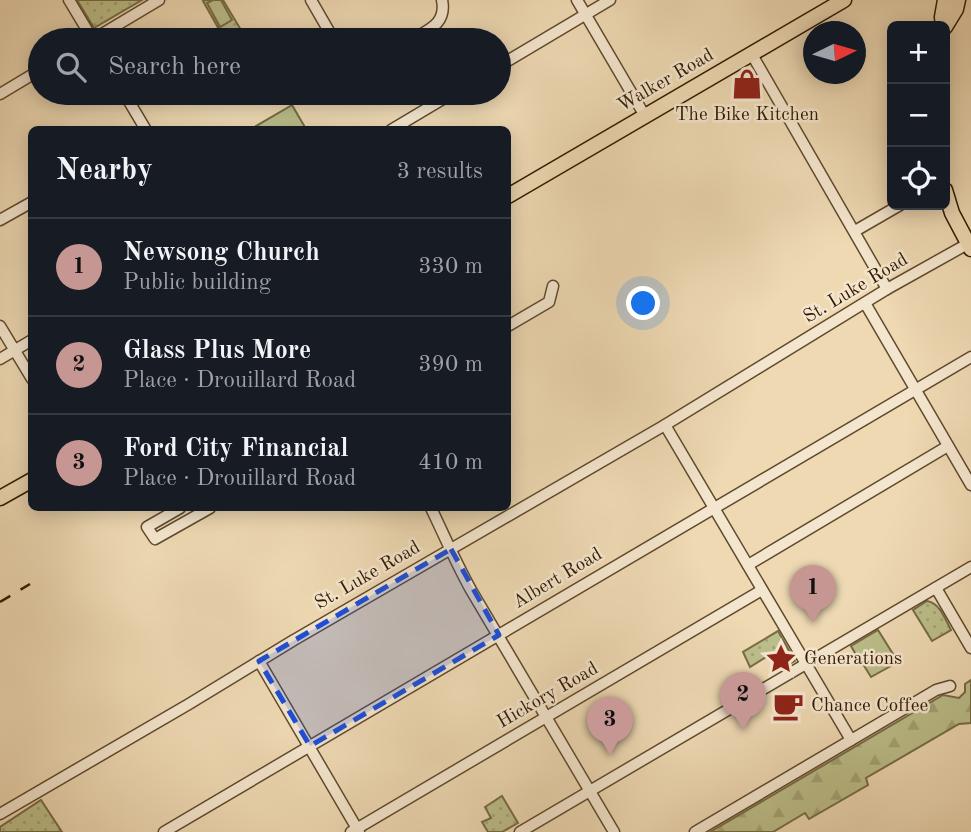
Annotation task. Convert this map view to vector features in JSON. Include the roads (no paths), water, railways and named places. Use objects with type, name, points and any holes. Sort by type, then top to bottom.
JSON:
[{"type":"main road","name":"Walker Road","points":[[511,195],[751,54],[827,4],[844,0]]},
{"type":"main road","points":[[943,21],[945,0]]},
{"type":"main road","points":[[948,21],[958,0]]},
{"type":"main road","points":[[950,206],[970,245]]},
{"type":"main road","points":[[0,498],[28,482]]},
{"type":"street","points":[[69,0],[85,28]]},
{"type":"street","points":[[112,28],[159,0]]},
{"type":"street","points":[[311,0],[327,28]]},
{"type":"street","points":[[430,28],[438,23],[442,15],[442,0]]},
{"type":"street","points":[[577,0],[645,116]]},
{"type":"street","points":[[511,59],[610,0]]},
{"type":"street","points":[[751,54],[887,289]]},
{"type":"street","points":[[0,94],[28,77]]},
{"type":"street","points":[[131,105],[144,126]]},
{"type":"street","points":[[398,126],[433,105]]},
{"type":"street","points":[[0,220],[28,204]]},
{"type":"street","points":[[855,231],[891,210]]},
{"type":"street","name":"St. Luke Road","points":[[0,814],[259,660],[665,425],[887,289],[970,245]]},
{"type":"street","points":[[511,324],[549,302],[553,286]]},
{"type":"street","points":[[865,303],[971,485]]},
{"type":"street","points":[[0,326],[28,372]]},
{"type":"street","points":[[0,359],[28,342]]},
{"type":"street","name":"Albert Road","points":[[164,832],[971,357]]},
{"type":"street","points":[[665,425],[851,740]]},
{"type":"street","points":[[748,565],[948,446]]},
{"type":"street","points":[[175,511],[147,527],[155,540],[205,511]]},
{"type":"street","points":[[432,511],[471,590],[614,832]]},
{"type":"street","points":[[520,832],[971,566]]},
{"type":"street","points":[[936,588],[971,648]]},
{"type":"street","name":"Hickory Road","points":[[356,831],[762,590]]},
{"type":"street","points":[[259,660],[356,831]]},
{"type":"street","points":[[695,832],[936,690],[950,686]]},
{"type":"railway","points":[[0,602],[30,584]]},
{"type":"place","name":"The Bike Kitchen","points":[[747,84]]},
{"type":"place","name":"Newsong Church","points":[[813,623]]},
{"type":"place","name":"Generations","points":[[781,659]]},
{"type":"place","name":"Chance Coffee","points":[[788,706]]},
{"type":"place","name":"Glass Plus More","points":[[743,730]]},
{"type":"place","name":"Ford City Financial","points":[[610,755]]}]
